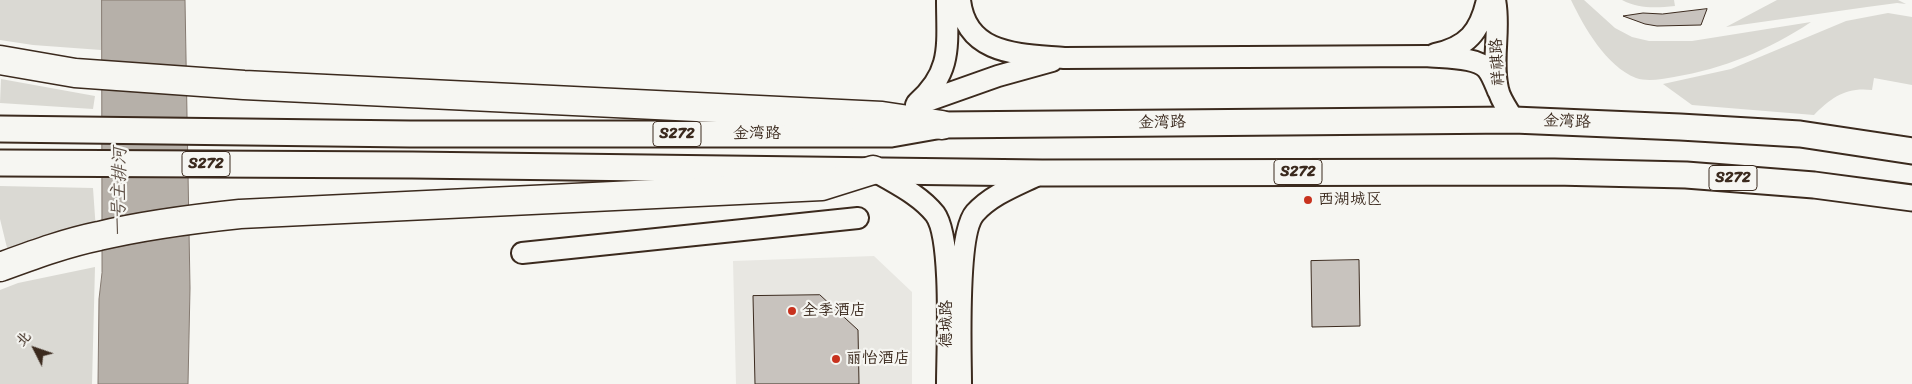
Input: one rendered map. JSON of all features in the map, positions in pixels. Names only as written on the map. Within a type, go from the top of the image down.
[{"type":"highway","points":[[0,60],[75,73],[244,85],[882,116],[942,126]]},
{"type":"highway","points":[[0,266],[56,247],[98,236],[152,225],[240,214],[822,186],[873,170]]},
{"type":"main road","name":"金湾路","points":[[0,129],[410,134],[891,134],[942,126],[1514,120],[1800,134],[1912,151]]},
{"type":"main road","name":"S272","points":[[0,163],[412,165],[1042,173],[1554,172],[1686,175],[1814,185],[1912,198]]},
{"type":"street","points":[[916,105],[931,91],[940,77],[945,62],[947,0]]},
{"type":"street","points":[[960,0],[966,24],[977,38],[994,48],[1010,53],[1064,58],[1426,56],[1472,60],[1481,64],[1487,70],[1498,91]]},
{"type":"street","points":[[1426,56],[1446,52],[1462,44],[1475,32],[1483,16],[1486,0]]},
{"type":"street","name":"祥祺路","points":[[1495,0],[1497,9],[1496,63],[1498,91],[1514,120]]},
{"type":"street","points":[[882,116],[998,76],[1064,58]]},
{"type":"street","points":[[873,170],[910,192],[936,216],[954,268]]},
{"type":"street","points":[[954,268],[973,214],[997,195],[1042,173]]},
{"type":"street","points":[[522,253],[858,218]]},
{"type":"street","name":"德城路","points":[[946,384],[954,268]]},
{"type":"street","name":"德城路","points":[[954,268],[961,384]]},
{"type":"shaded area","points":[[0,0],[104,0],[101,50],[33,45],[0,40]]},
{"type":"shaded area","points":[[1571,0],[1584,0],[1615,28],[1632,37],[1649,41],[1692,41],[1811,22],[1762,50],[1728,63],[1692,73],[1645,80],[1636,78],[1615,65],[1597,45]]},
{"type":"shaded area","points":[[1622,0],[1674,0],[1675,6],[1648,7]]},
{"type":"shaded area","points":[[1777,0],[1898,0],[1906,4],[1897,3],[1726,27]]},
{"type":"shaded area","points":[[1888,13],[1912,17],[1912,85],[1874,78],[1872,90],[1854,90],[1833,98],[1814,115],[1692,105],[1663,84],[1731,69],[1846,21]]},
{"type":"shaded area","points":[[1,79],[95,96],[93,109],[0,103]]},
{"type":"shaded area","points":[[0,186],[93,188],[96,231],[9,256],[0,219]]},
{"type":"shaded area","points":[[874,256],[912,292],[912,384],[736,384],[733,261]]},
{"type":"shaded area","points":[[95,267],[92,384],[0,384],[0,290],[18,283]]},
{"type":"water","name":"一号主排河","points":[[102,0],[185,0],[190,288],[188,384],[98,384],[99,299],[102,273]]},
{"type":"building","points":[[1707,9],[1701,25],[1657,26],[1623,16],[1643,13],[1662,14]]},
{"type":"building","points":[[1359,260],[1360,326],[1312,327],[1311,261]]},
{"type":"building","points":[[820,295],[858,330],[859,384],[755,384],[753,296]]},
{"type":"place","name":"西湖城区","points":[[1308,200]]},
{"type":"place","name":"全季酒店","points":[[792,311]]},
{"type":"place","name":"丽怡酒店","points":[[836,359]]}]
